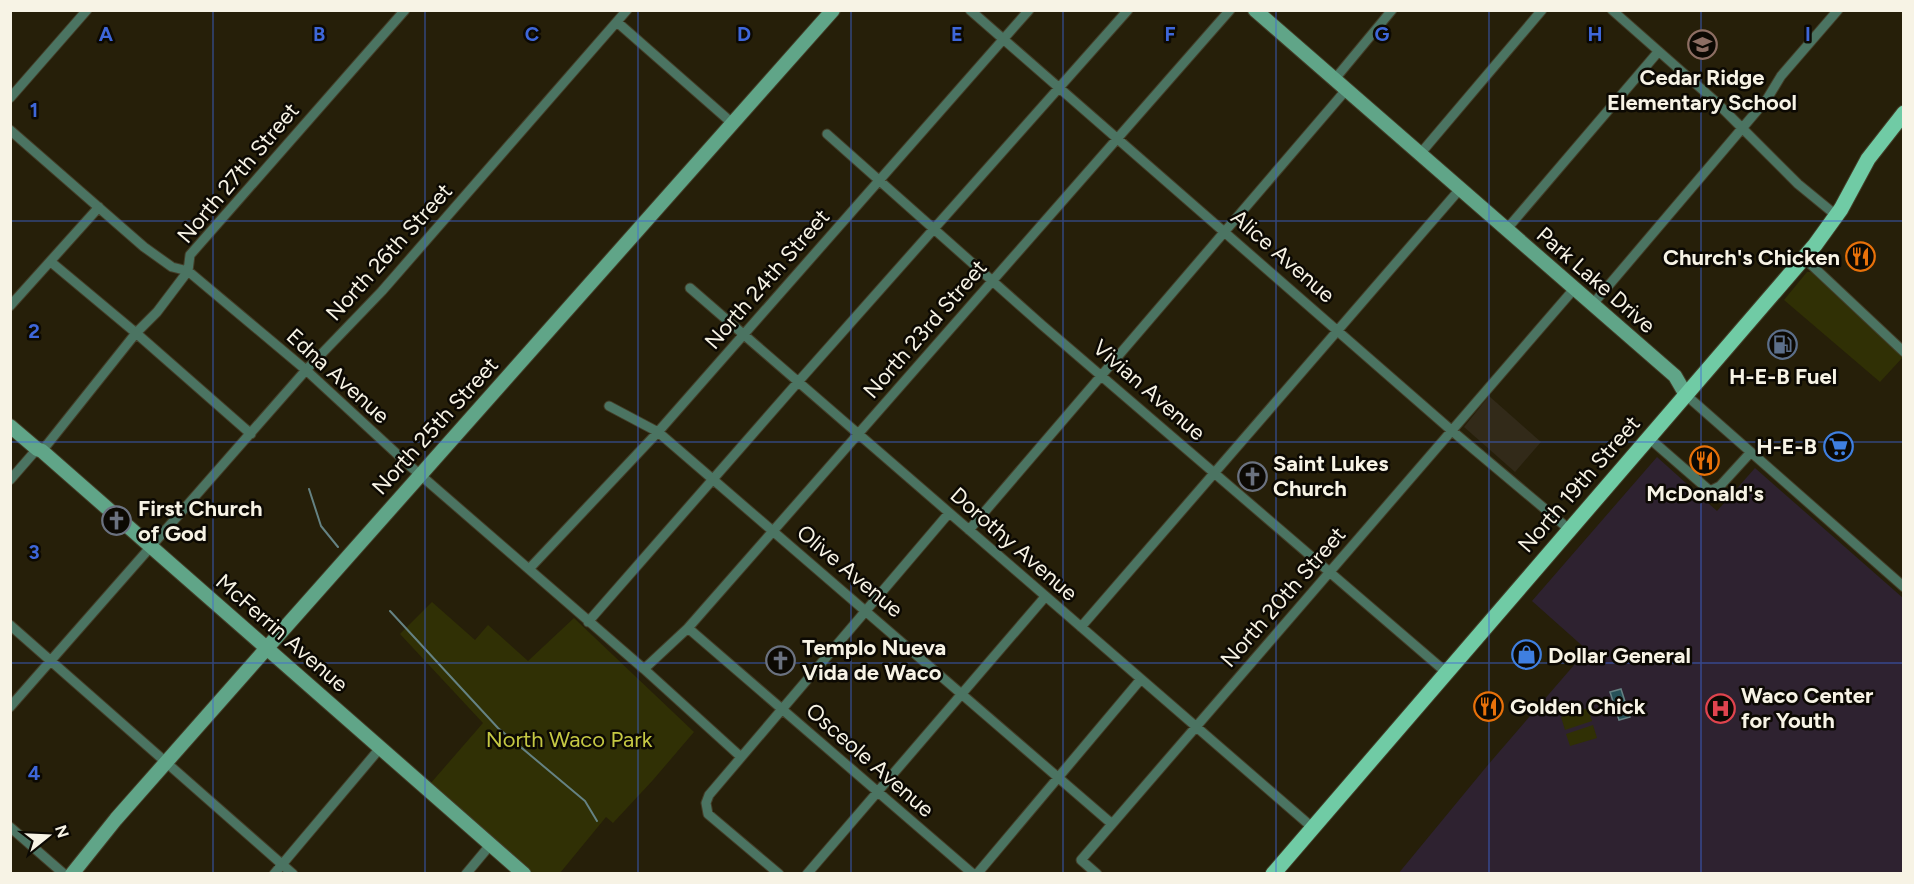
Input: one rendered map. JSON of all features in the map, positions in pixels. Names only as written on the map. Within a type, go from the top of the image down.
[{"type":"main road","name":"North 19th Street","points":[[1278,872],[1313,828],[1804,258],[1837,216],[1868,159],[1904,113]]},
{"type":"street","points":[[10,98],[87,10]]},
{"type":"street","name":"North 27th Street","points":[[10,480],[40,450],[136,333],[157,312],[188,271],[190,255],[405,10]]},
{"type":"street","name":"North 26th Street","points":[[10,707],[306,370],[382,291],[627,10]]},
{"type":"street","name":"North 25th Street","points":[[72,873],[266,648],[833,10]]},
{"type":"street","name":"Alice Avenue","points":[[970,10],[1451,430],[1570,530]]},
{"type":"street","name":"North 24th Street","points":[[530,568],[658,432],[1029,10]]},
{"type":"street","points":[[588,622],[1128,10]]},
{"type":"street","name":"North 23rd Street","points":[[644,669],[688,628],[1230,10]]},
{"type":"street","name":"Park Lake Drive","points":[[1255,10],[1675,376],[1686,395],[1904,587]]},
{"type":"street","points":[[1335,80],[1392,10]]},
{"type":"street","points":[[1420,154],[1542,10]]},
{"type":"street","points":[[1612,10],[1743,128],[1774,162],[1837,216]]},
{"type":"street","points":[[1592,305],[1743,128],[1767,99],[1781,76],[1838,10]]},
{"type":"street","points":[[617,22],[732,123]]},
{"type":"street","points":[[1506,230],[1659,51]]},
{"type":"street","points":[[969,530],[1346,90]]},
{"type":"street","name":"Edna Avenue","points":[[10,130],[144,247],[172,267],[188,271],[306,370],[420,475],[530,568],[741,757]]},
{"type":"street","name":"Vivian Avenue","points":[[827,134],[1101,375],[1447,673]]},
{"type":"street","points":[[1081,627],[1460,189]]},
{"type":"street","points":[[10,306],[99,207]]},
{"type":"street","points":[[1804,258],[1904,352]]},
{"type":"street","points":[[51,262],[251,434]]},
{"type":"street","name":"Dorothy Avenue","points":[[690,288],[1313,828]]},
{"type":"street","name":"North 20th Street","points":[[1097,873],[1081,860],[1574,289]]},
{"type":"street","name":"Olive Avenue","points":[[609,406],[658,432],[1112,824]]},
{"type":"street","name":"McFerrin Avenue","points":[[10,426],[524,873]]},
{"type":"street","points":[[1649,438],[1710,491],[1720,486],[1751,452]]},
{"type":"street","points":[[779,873],[708,814],[706,803],[709,795],[949,513]]},
{"type":"street","points":[[807,873],[1045,597]]},
{"type":"street","points":[[10,625],[293,873]]},
{"type":"street","name":"Osceole Avenue","points":[[688,628],[975,873]]},
{"type":"street","points":[[975,873],[1141,679]]},
{"type":"street","points":[[274,873],[381,747]]},
{"type":"street","points":[[10,827],[64,873]]},
{"type":"street","points":[[466,873],[491,844]]},
{"type":"shaded area","points":[[1489,396],[1541,442],[1515,472],[1464,427]]},
{"type":"shaded area","name":"Waco Center for Youth","points":[[1657,457],[1717,511],[1755,468],[1903,598],[1903,873],[1398,874],[1587,650],[1532,601]]},
{"type":"green space","points":[[1807,272],[1811,272],[1903,357],[1880,382],[1784,300]]},
{"type":"green space","name":"North Waco Park","points":[[432,602],[475,640],[488,625],[528,661],[574,618],[694,732],[613,823],[606,817],[560,873],[533,873],[430,784],[483,723],[400,634]]},
{"type":"green space","points":[[1588,708],[1592,721],[1565,730],[1561,717]]},
{"type":"green space","points":[[1593,725],[1597,738],[1570,746],[1566,734]]},
{"type":"water","points":[[1621,689],[1630,717],[1619,720],[1610,692]]},
{"type":"waterway","points":[[309,489],[321,526],[338,547]]},
{"type":"waterway","points":[[390,611],[498,728],[585,801],[597,821]]},
{"type":"place","name":"Cedar Ridge Elementary School","points":[[1702,45]]},
{"type":"place","name":"Church's Chicken","points":[[1861,257]]},
{"type":"place","name":"H-E-B Fuel","points":[[1783,344]]},
{"type":"place","name":"H-E-B","points":[[1838,446]]},
{"type":"place","name":"McDonald's","points":[[1705,461]]},
{"type":"place","name":"Saint Lukes Church","points":[[1252,476]]},
{"type":"place","name":"First Church of God","points":[[117,521]]},
{"type":"place","name":"Dollar General","points":[[1527,655]]},
{"type":"place","name":"Templo Nueva Vida de Waco","points":[[781,660]]},
{"type":"place","name":"Golden Chick","points":[[1489,706]]},
{"type":"place","name":"Waco Center for Youth","points":[[1720,708]]}]
